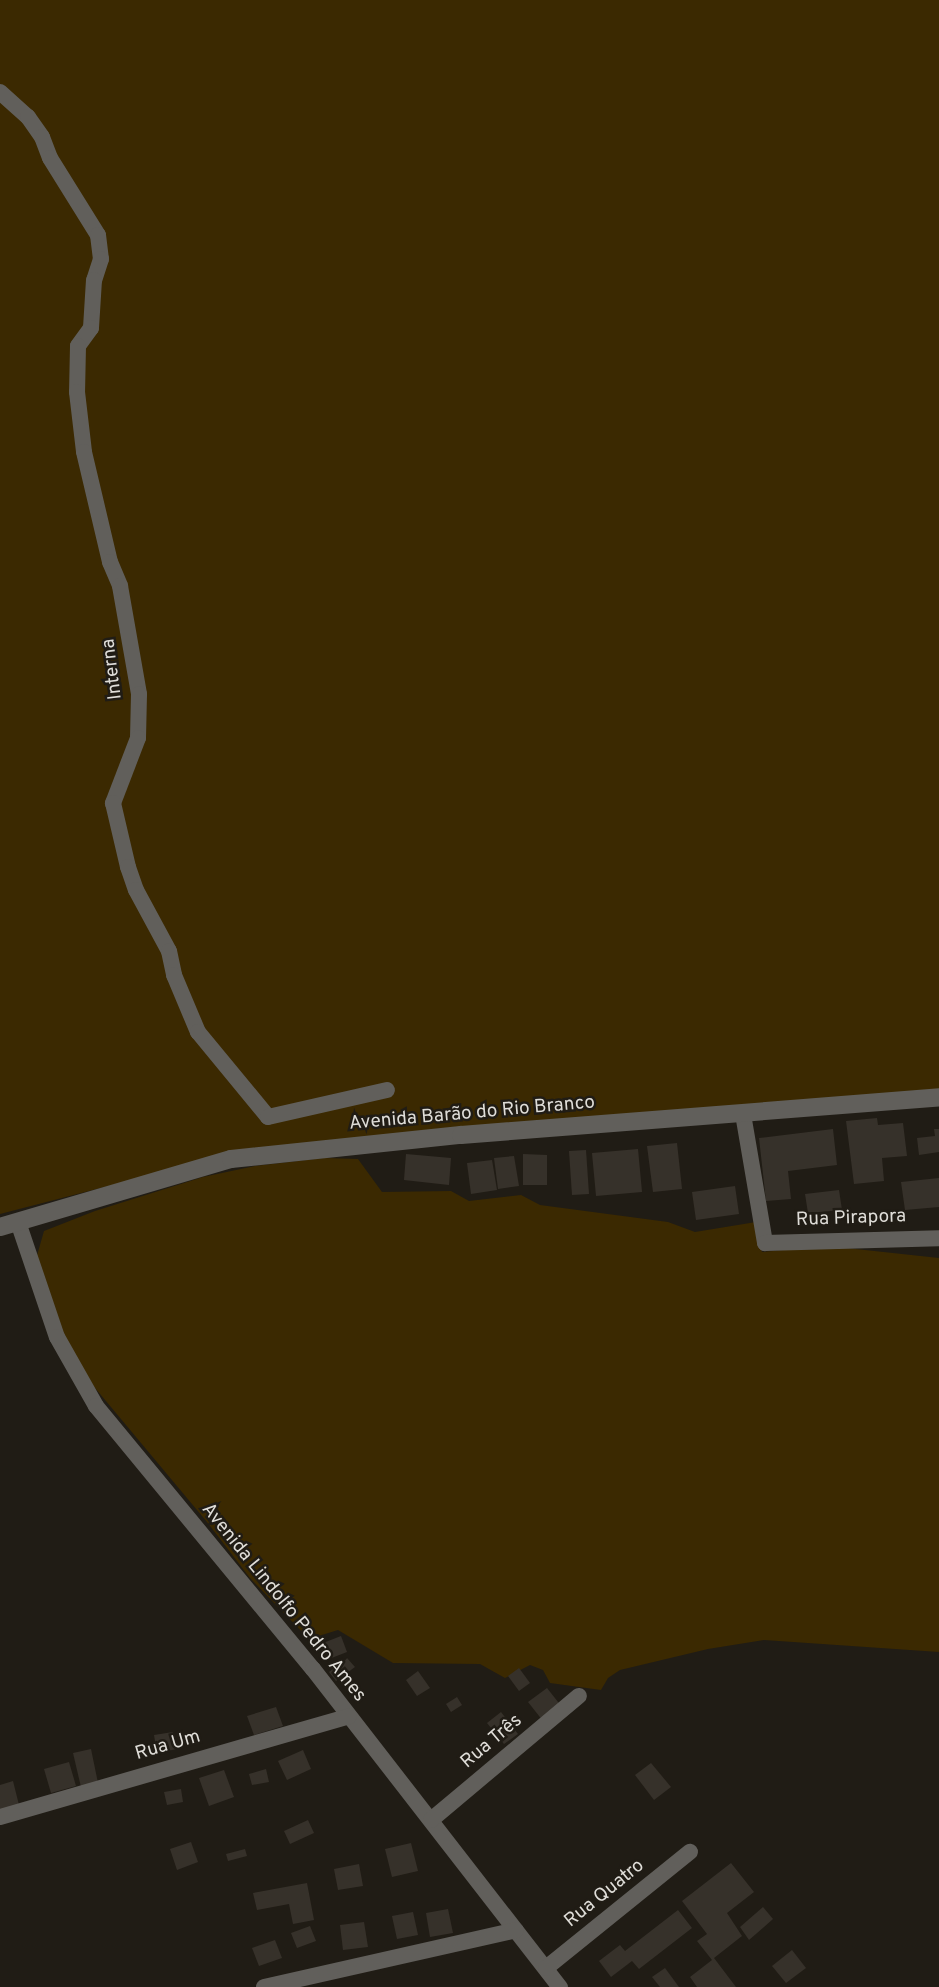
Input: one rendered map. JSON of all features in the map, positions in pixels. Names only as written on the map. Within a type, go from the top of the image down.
[{"type":"street","name":"Interna","points":[[0,92],[28,117],[98,235],[101,259],[94,280],[92,328],[78,346],[77,391],[84,452],[110,562],[122,597],[139,694],[138,738],[113,803],[136,890],[169,951],[174,975],[198,1032],[268,1117],[387,1090]]},
{"type":"street","name":"Avenida Barão do Rio Branco","points":[[0,1227],[231,1159],[447,1136],[939,1097]]},
{"type":"street","name":"Rua Pirapora","points":[[743,1114],[765,1243],[939,1237]]},
{"type":"street","name":"Avenida Lindolfo Pedro Ames","points":[[18,1222],[57,1337],[96,1406],[349,1716],[560,1987]]},
{"type":"street","name":"Rua Três","points":[[430,1820],[579,1696]]},
{"type":"street","name":"Rua Um","points":[[0,1817],[349,1716]]},
{"type":"street","name":"Rua Quatro","points":[[547,1968],[691,1852]]},
{"type":"street","points":[[264,1987],[516,1930]]},
{"type":"shaded area","points":[[0,0],[939,0],[939,1093],[232,1154],[0,1214]]},
{"type":"shaded area","points":[[324,1158],[358,1159],[382,1192],[451,1191],[469,1201],[521,1195],[540,1205],[668,1222],[695,1232],[756,1222],[762,1252],[828,1246],[939,1258],[939,1652],[764,1640],[708,1649],[620,1670],[608,1678],[601,1690],[550,1683],[543,1670],[530,1665],[505,1678],[480,1664],[393,1663],[338,1630],[309,1639],[250,1578],[207,1522],[85,1376],[49,1307],[36,1259],[44,1231],[95,1211],[203,1177],[255,1166]]},
{"type":"building","points":[[877,1118],[878,1125],[903,1123],[907,1156],[882,1158],[884,1181],[854,1184],[846,1121]]},
{"type":"building","points":[[833,1129],[837,1165],[788,1171],[791,1199],[766,1201],[759,1138]]},
{"type":"building","points":[[934,1129],[939,1129],[939,1152],[919,1155],[917,1138],[935,1136]]},
{"type":"building","points":[[677,1143],[682,1189],[653,1192],[647,1146]]},
{"type":"building","points":[[638,1149],[642,1192],[596,1196],[592,1153]]},
{"type":"building","points":[[586,1150],[589,1194],[572,1195],[569,1151]]},
{"type":"building","points":[[406,1154],[451,1158],[449,1185],[404,1180]]},
{"type":"building","points":[[523,1154],[547,1155],[547,1185],[523,1185]]},
{"type":"building","points":[[514,1156],[519,1186],[498,1189],[494,1158]]},
{"type":"building","points":[[492,1160],[497,1190],[471,1194],[467,1163]]},
{"type":"building","points":[[939,1178],[939,1207],[905,1210],[901,1182]]},
{"type":"building","points":[[735,1186],[739,1214],[696,1220],[692,1192]]},
{"type":"building","points":[[839,1190],[842,1210],[808,1213],[805,1194]]},
{"type":"building","points":[[341,1636],[347,1652],[329,1659],[323,1643]]},
{"type":"building","points":[[347,1658],[355,1667],[336,1681],[329,1672]]},
{"type":"building","points":[[519,1668],[530,1683],[519,1691],[508,1676]]},
{"type":"building","points":[[418,1671],[430,1688],[417,1696],[406,1680]]},
{"type":"building","points":[[547,1688],[562,1707],[543,1721],[528,1702]]},
{"type":"building","points":[[457,1697],[462,1705],[451,1712],[446,1704]]},
{"type":"building","points":[[276,1707],[283,1726],[254,1735],[247,1716]]},
{"type":"building","points":[[501,1712],[518,1734],[504,1744],[487,1723]]},
{"type":"building","points":[[173,1732],[177,1749],[157,1753],[154,1735]]},
{"type":"building","points":[[91,1749],[98,1783],[81,1787],[73,1753]]},
{"type":"building","points":[[303,1750],[311,1769],[287,1780],[278,1761]]},
{"type":"building","points":[[69,1762],[76,1786],[51,1793],[44,1769]]},
{"type":"building","points":[[651,1763],[671,1787],[654,1800],[635,1775]]},
{"type":"building","points":[[266,1769],[269,1782],[252,1785],[249,1774]]},
{"type":"building","points":[[224,1770],[234,1797],[209,1806],[199,1778]]},
{"type":"building","points":[[13,1781],[19,1805],[0,1810],[0,1785]]},
{"type":"building","points":[[181,1789],[183,1802],[167,1805],[164,1792]]},
{"type":"building","points":[[308,1820],[314,1833],[290,1844],[284,1831]]},
{"type":"building","points":[[191,1842],[198,1862],[177,1870],[170,1849]]},
{"type":"building","points":[[411,1843],[418,1871],[392,1877],[385,1849]]},
{"type":"building","points":[[245,1849],[247,1856],[228,1861],[226,1854]]},
{"type":"building","points":[[731,1863],[754,1892],[727,1913],[742,1936],[714,1958],[736,1987],[697,1987],[690,1977],[712,1960],[697,1941],[707,1934],[682,1901]]},
{"type":"building","points":[[359,1864],[363,1886],[338,1890],[334,1869]]},
{"type":"building","points":[[307,1883],[314,1920],[293,1924],[289,1904],[257,1910],[253,1893]]},
{"type":"building","points":[[763,1907],[773,1919],[749,1940],[740,1927]]},
{"type":"building","points":[[448,1909],[453,1933],[430,1937],[426,1913]]},
{"type":"building","points":[[678,1910],[692,1928],[639,1969],[632,1961],[611,1977],[599,1961],[620,1945],[625,1951]]},
{"type":"building","points":[[413,1912],[418,1935],[397,1939],[392,1916]]},
{"type":"building","points":[[364,1922],[368,1947],[343,1950],[340,1925]]},
{"type":"building","points":[[310,1926],[316,1941],[297,1948],[291,1933]]},
{"type":"building","points":[[275,1940],[282,1958],[259,1966],[252,1948]]},
{"type":"building","points":[[792,1950],[806,1968],[786,1983],[772,1966]]},
{"type":"building","points":[[665,1968],[679,1987],[660,1987],[652,1977]]}]
